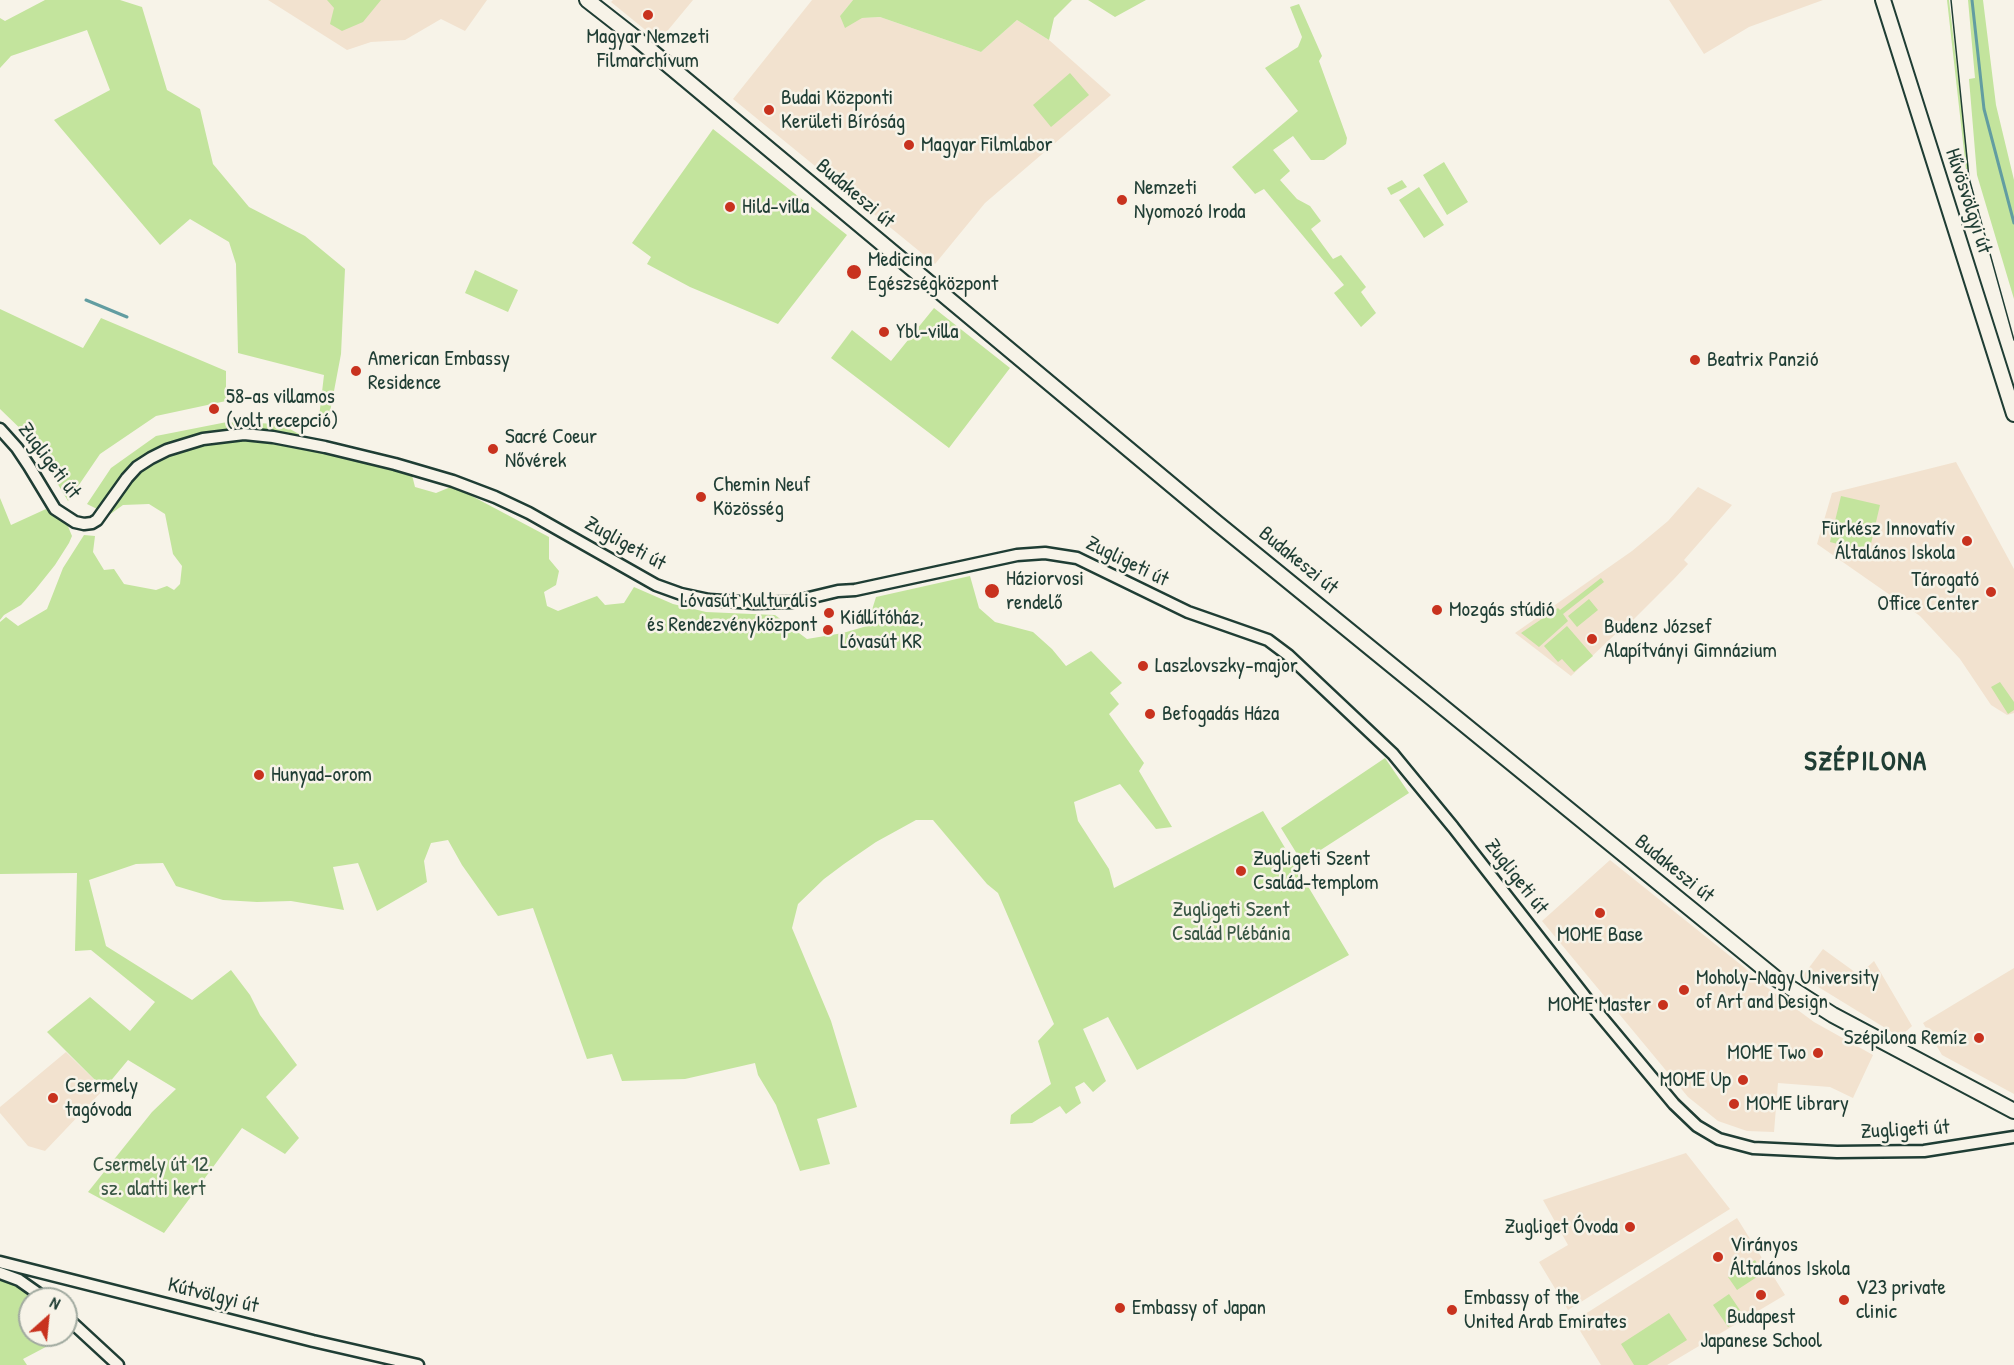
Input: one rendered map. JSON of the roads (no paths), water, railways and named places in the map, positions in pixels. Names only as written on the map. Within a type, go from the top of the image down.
[{"type":"main road","name":"Budakeszi út","points":[[587,0],[1217,523],[1778,980],[1833,1015],[2014,1111]]},
{"type":"main road","name":"Hűvösvölgyi út","points":[[1883,0],[2009,384],[2014,414]]},
{"type":"street","name":"Zugligeti út","points":[[0,429],[29,465],[55,508],[75,522],[84,524],[97,520],[137,467],[167,450],[203,439],[244,434],[273,437],[395,464],[453,481],[529,513],[656,585],[681,594],[709,600],[754,603],[792,602],[1017,555],[1045,553],[1077,558],[1188,612],[1268,640],[1288,655],[1393,754],[1594,1008],[1674,1104],[1697,1126],[1719,1139],[1753,1148],[1837,1152],[1924,1151],[2012,1135]]},
{"type":"street","name":"Kútvölgyi út","points":[[0,1262],[313,1341],[418,1365]]},
{"type":"street","points":[[0,1273],[28,1287]]},
{"type":"street","points":[[78,1328],[118,1365]]},
{"type":"waterway","points":[[1972,0],[1984,109],[2014,223]]},
{"type":"waterway","points":[[86,300],[127,317]]},
{"type":"tram line","points":[[1951,0],[1969,178],[2014,340]]},
{"type":"place","name":"Magyar Nemzeti Filmarchívum","points":[[648,15]]},
{"type":"place","name":"Budai Központi Kerületi Bíróság","points":[[769,110]]},
{"type":"place","name":"Magyar Filmlabor","points":[[909,145]]},
{"type":"place","name":"Nemzeti Nyomozó Iroda","points":[[1122,200]]},
{"type":"place","name":"Hild-villa","points":[[730,207]]},
{"type":"place","name":"Medicina Egészségközpont","points":[[854,272]]},
{"type":"place","name":"Ybl-villa","points":[[884,332]]},
{"type":"place","name":"Beatrix Panzió","points":[[1695,360]]},
{"type":"place","name":"American Embassy Residence","points":[[356,371]]},
{"type":"place","name":"58-as villamos (volt recepció)","points":[[214,409]]},
{"type":"place","name":"Sacré Coeur Nővérek","points":[[493,449]]},
{"type":"place","name":"Chemin Neuf Közösség","points":[[701,497]]},
{"type":"place","name":"Fürkész Innovatív Általános Iskola","points":[[1967,541]]},
{"type":"place","name":"Háziorvosi rendelő","points":[[992,591]]},
{"type":"place","name":"Tárogató Office Center","points":[[1991,592]]},
{"type":"place","name":"Mozgás stúdió","points":[[1437,610]]},
{"type":"place","name":"Lóvasút Kulturális és Rendezvényközpont","points":[[829,613]]},
{"type":"place","name":"Kiállítóház, Lóvasút KR","points":[[828,630]]},
{"type":"place","name":"Budenz József Alapítványi Gimnázium","points":[[1592,639]]},
{"type":"place","name":"Laszlovszky-major","points":[[1143,666]]},
{"type":"place","name":"Befogadás Háza","points":[[1150,714]]},
{"type":"place","name":"Hunyad-orom","points":[[259,775]]},
{"type":"place","name":"Zugligeti Szent Család-templom","points":[[1241,871]]},
{"type":"place","name":"MOME Base","points":[[1600,913]]},
{"type":"place","name":"Moholy-Nagy University of Art and Design","points":[[1684,990]]},
{"type":"place","name":"MOME Master","points":[[1663,1005]]},
{"type":"place","name":"Szépilona Remíz","points":[[1979,1038]]},
{"type":"place","name":"MOME Two","points":[[1818,1053]]},
{"type":"place","name":"MOME Up","points":[[1743,1080]]},
{"type":"place","name":"Csermely tagóvoda","points":[[53,1098]]},
{"type":"place","name":"MOME library","points":[[1734,1104]]},
{"type":"place","name":"Zugliget Óvoda","points":[[1630,1227]]},
{"type":"place","name":"Virányos Általános Iskola","points":[[1718,1257]]},
{"type":"place","name":"Budapest Japanese School","points":[[1761,1295]]},
{"type":"place","name":"V23 private clinic","points":[[1844,1300]]},
{"type":"place","name":"Embassy of Japan","points":[[1120,1308]]},
{"type":"place","name":"Embassy of the United Arab Emirates","points":[[1452,1310]]},
{"type":"district","name":"SZÉPILONA","points":[[1866,763]]},
{"type":"park label","name":"Zugligeti Szent Család Plébánia","points":[[1231,922]]},
{"type":"park label","name":"Csermely út 12. sz. alatti kert","points":[[153,1177]]}]
